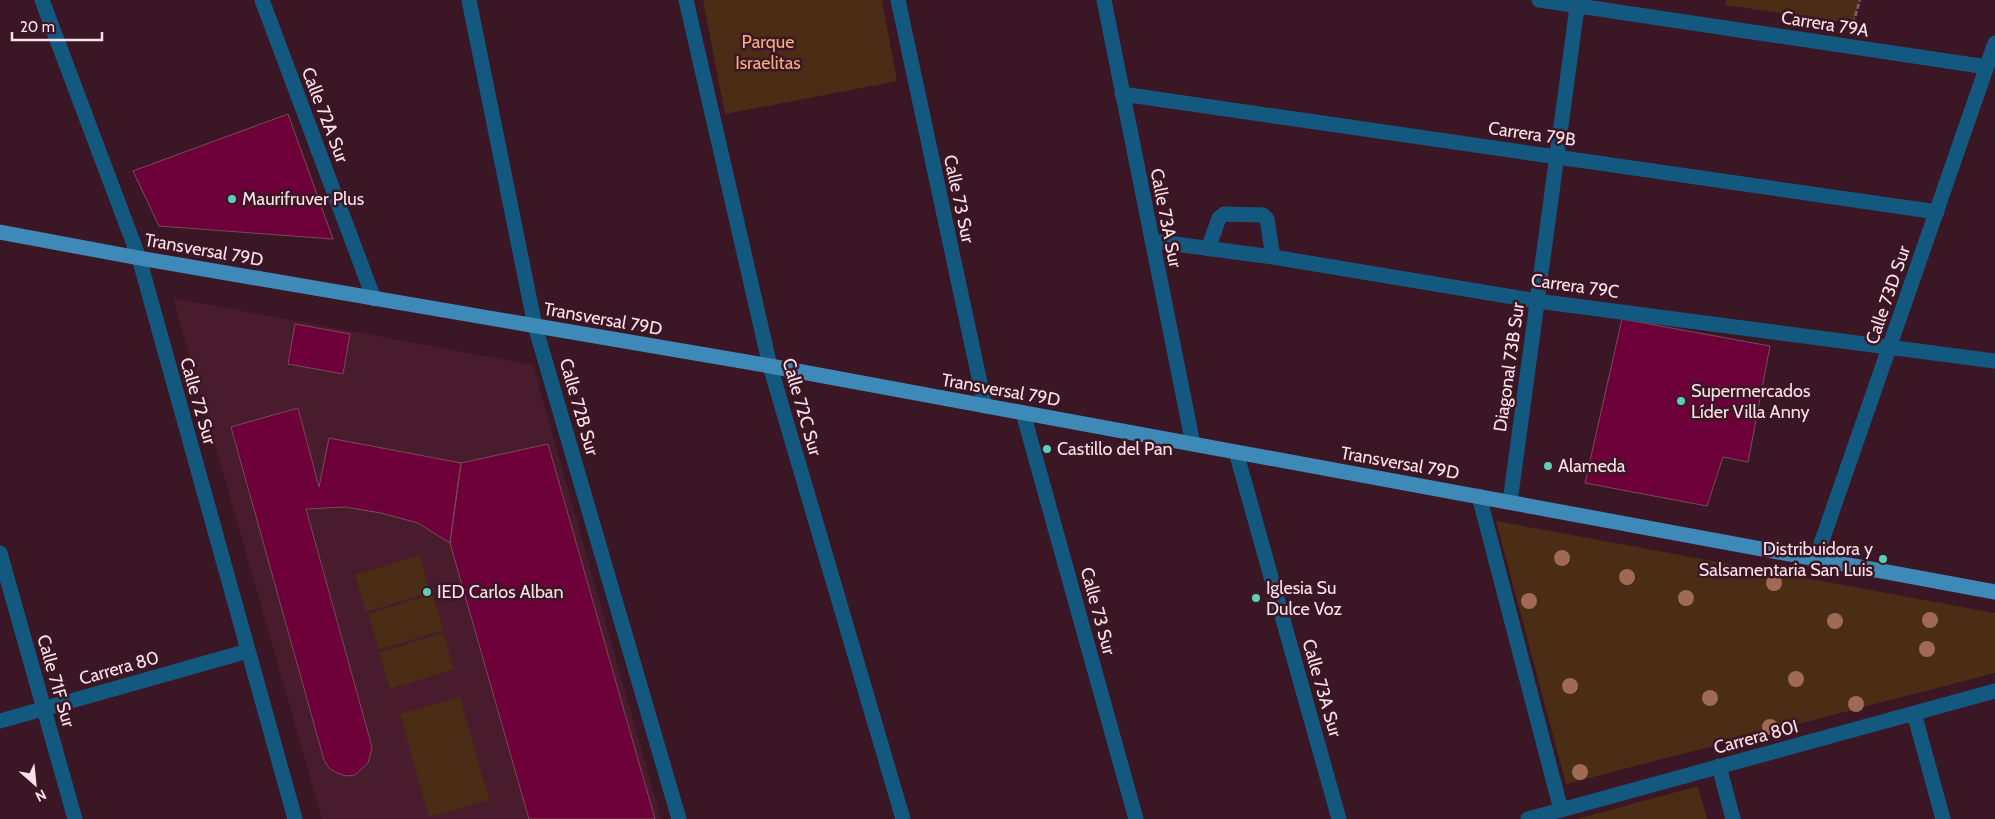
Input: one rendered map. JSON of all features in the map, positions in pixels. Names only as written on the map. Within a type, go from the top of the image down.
[{"type":"main road","name":"Transversal 79D","points":[[0,232],[374,299],[770,366],[1995,592]]},
{"type":"street","name":"Calle 72 Sur","points":[[42,0],[139,258],[295,819]]},
{"type":"street","name":"Calle 72A Sur","points":[[262,0],[374,299]]},
{"type":"street","name":"Calle 72B Sur","points":[[469,0],[535,326],[678,819]]},
{"type":"street","name":"Calle 72C Sur","points":[[686,0],[770,366],[903,819]]},
{"type":"street","name":"Calle 73 Sur","points":[[898,0],[985,406]]},
{"type":"street","name":"Calle 73A Sur","points":[[1104,0],[1193,444]]},
{"type":"street","name":"Carrera 79A","points":[[1539,0],[1577,3],[1987,67]]},
{"type":"street","name":"Diagonal 73B Sur","points":[[1510,502],[1577,3]]},
{"type":"street","name":"Calle 73D Sur","points":[[1816,558],[1995,43]]},
{"type":"street","name":"Carrera 79B","points":[[1122,94],[1937,212]]},
{"type":"street","points":[[1208,249],[1219,218],[1224,214],[1263,215],[1267,220],[1273,257]]},
{"type":"street","name":"Carrera 79C","points":[[1152,241],[1273,257],[1537,301],[1995,361]]},
{"type":"street","name":"Calle 73 Sur","points":[[1023,413],[1136,819]]},
{"type":"street","name":"Calle 73A Sur","points":[[1236,452],[1339,819]]},
{"type":"street","points":[[1479,496],[1561,810]]},
{"type":"street","name":"Calle 71F Sur","points":[[0,553],[75,819]]},
{"type":"street","name":"Carrera 80","points":[[0,721],[248,651]]},
{"type":"street","name":"Carrera 80I","points":[[1528,819],[1995,691]]},
{"type":"street","points":[[1914,713],[1944,819]]},
{"type":"street","points":[[1719,766],[1733,819]]},
{"type":"shaded area","name":"IED Carlos Alban","points":[[173,298],[533,365],[661,819],[322,819]]},
{"type":"green space","name":"Parque Israelitas","points":[[703,0],[882,0],[897,81],[725,114]]},
{"type":"green space","points":[[1726,0],[1860,0],[1853,23],[1725,5]]},
{"type":"green space","points":[[1496,521],[1995,613],[1995,673],[1566,784]]},
{"type":"green space","points":[[419,555],[430,592],[366,612],[355,575]]},
{"type":"green space","points":[[432,594],[443,630],[379,650],[368,614]]},
{"type":"green space","points":[[443,633],[454,669],[390,689],[379,653]]},
{"type":"green space","points":[[460,697],[489,800],[429,817],[400,714]]},
{"type":"green space","points":[[1698,786],[1707,819],[1577,819]]},
{"type":"building","name":"Maurifruver Plus","points":[[288,114],[333,239],[159,226],[133,171]]},
{"type":"building","name":"Supermercados Líder Villa Anny","points":[[1622,319],[1770,346],[1748,462],[1723,457],[1707,506],[1585,483]]},
{"type":"building","points":[[295,324],[350,334],[343,374],[288,364]]},
{"type":"building","points":[[298,408],[319,487],[329,438],[461,463],[450,543],[418,523],[381,513],[345,507],[306,509],[372,747],[368,763],[355,775],[346,776],[337,773],[329,768],[324,760],[231,427]]},
{"type":"building","points":[[548,444],[655,819],[529,819],[450,543],[461,463]]},
{"type":"place","name":"Maurifruver Plus","points":[[232,199]]},
{"type":"place","name":"Supermercados Líder Villa Anny","points":[[1681,401]]},
{"type":"place","name":"Castillo del Pan","points":[[1047,449]]},
{"type":"place","name":"Alameda","points":[[1548,466]]},
{"type":"place","name":"Distribuidora y Salsamentaria San Luis","points":[[1883,559]]},
{"type":"place","name":"IED Carlos Alban","points":[[427,592]]},
{"type":"place","name":"Iglesia Su Dulce Voz","points":[[1256,598]]}]
